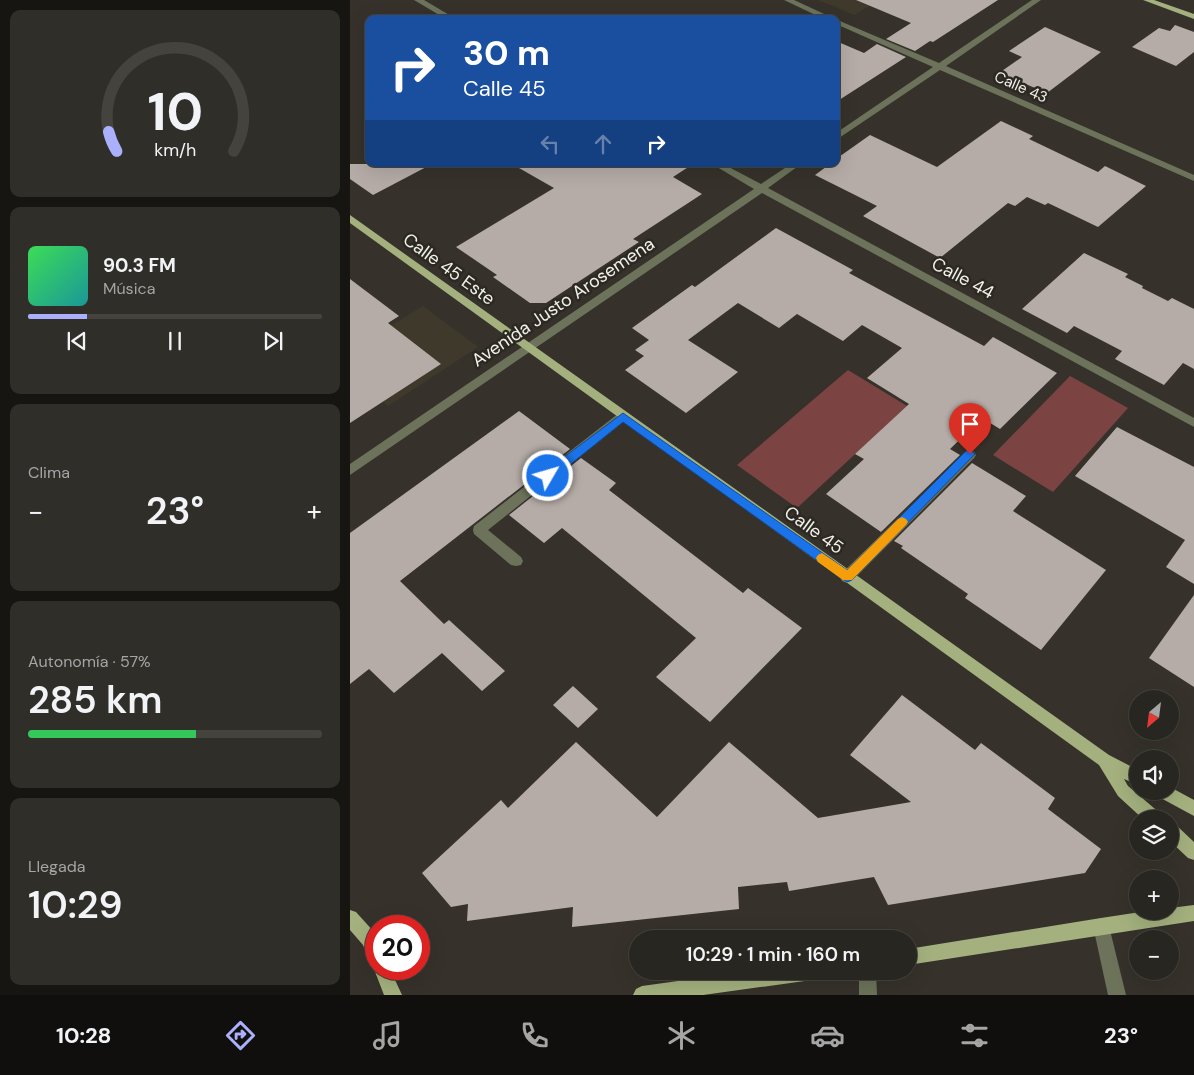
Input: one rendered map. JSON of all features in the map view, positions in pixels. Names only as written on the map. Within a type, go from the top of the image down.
[{"type":"main road","points":[[1147,0],[1194,18]]},
{"type":"main road","name":"Calle 45 Este","points":[[350,218],[528,348]]},
{"type":"main road","name":"Calle 45","points":[[528,348],[1104,760],[1129,773]]},
{"type":"main road","points":[[1104,760],[1123,791],[1145,810]]},
{"type":"main road","points":[[1179,800],[1194,808]]},
{"type":"main road","points":[[1179,839],[1194,852]]},
{"type":"main road","points":[[917,956],[1194,913]]},
{"type":"main road","points":[[350,918],[365,935]]},
{"type":"main road","points":[[387,980],[393,995]]},
{"type":"main road","points":[[642,995],[748,980]]},
{"type":"street","points":[[418,0],[445,15]]},
{"type":"street","points":[[788,0],[822,15]]},
{"type":"street","points":[[840,134],[1037,0]]},
{"type":"street","name":"Calle 43","points":[[840,23],[1194,178]]},
{"type":"street","name":"Calle 44","points":[[722,167],[1194,423]]},
{"type":"street","name":"Avenida Justo Arosemena","points":[[350,470],[792,167]]},
{"type":"street","points":[[516,561],[478,530],[623,416]]},
{"type":"street","points":[[847,577],[970,454]]},
{"type":"street","points":[[1101,926],[1117,995]]},
{"type":"street","points":[[867,980],[868,995]]},
{"type":"shaded area","points":[[818,0],[880,0],[854,15]]},
{"type":"shaded area","points":[[423,306],[478,347],[388,406],[350,374],[350,351]]},
{"type":"shaded area","points":[[848,370],[907,406],[797,508],[737,465]]},
{"type":"shaded area","points":[[1070,376],[1128,408],[1053,492],[993,455]]},
{"type":"building","points":[[856,0],[998,0],[933,42],[930,41],[915,51],[886,39],[911,23]]},
{"type":"building","points":[[1175,25],[1194,32],[1194,52],[1176,66],[1132,47],[1159,28],[1170,31]]},
{"type":"building","points":[[1045,27],[1101,52],[1047,93],[999,73],[1022,57],[1009,51]]},
{"type":"building","points":[[840,43],[864,53],[877,44],[906,57],[840,99]]},
{"type":"building","points":[[1001,121],[1033,136],[1029,139],[1098,172],[1105,166],[1146,186],[1098,227],[1048,203],[1045,205],[1027,197],[1015,206],[1008,203],[940,258],[863,216],[877,206],[815,175],[826,167],[840,167],[840,156],[870,135],[937,167]]},
{"type":"building","points":[[350,164],[365,164],[365,167],[426,167],[373,195],[350,179]]},
{"type":"building","points":[[517,167],[688,167],[673,177],[702,194],[633,239],[639,242],[546,303],[530,303],[493,277],[497,275],[456,247],[554,188]]},
{"type":"building","points":[[776,228],[853,270],[849,273],[984,346],[993,337],[1057,373],[1000,429],[982,418],[950,449],[960,455],[881,532],[826,494],[864,459],[855,454],[909,404],[867,378],[902,348],[862,325],[843,341],[797,314],[779,328],[738,303],[688,340],[738,372],[686,413],[625,370],[644,356],[635,350],[649,340],[632,328],[692,285],[695,287]]},
{"type":"building","points":[[1084,253],[1128,274],[1125,277],[1143,286],[1142,288],[1168,301],[1172,298],[1194,309],[1194,369],[1183,363],[1164,385],[1115,359],[1122,351],[1074,326],[1067,333],[1022,309]]},
{"type":"building","points":[[350,279],[399,316],[388,323],[441,364],[350,423]]},
{"type":"building","points":[[519,411],[570,449],[400,581],[444,624],[449,620],[505,671],[482,691],[442,653],[394,693],[369,669],[350,684],[350,533]]},
{"type":"building","points":[[1117,427],[1194,467],[1194,584],[1166,567],[1185,540],[1075,476]]},
{"type":"building","points":[[581,458],[616,483],[609,490],[743,593],[748,588],[802,628],[710,722],[656,677],[696,638],[562,528],[544,543],[509,515]]},
{"type":"building","points":[[972,463],[1026,496],[1013,511],[1106,570],[1041,650],[965,598],[968,594],[901,548],[903,546],[894,541]]},
{"type":"building","points":[[1194,595],[1194,687],[1149,658]]},
{"type":"building","points":[[573,686],[598,709],[578,728],[553,705]]},
{"type":"building","points":[[902,695],[975,750],[981,743],[1055,798],[1048,809],[1101,849],[1085,873],[888,905],[874,877],[789,891],[787,882],[738,887],[739,909],[572,927],[573,907],[467,921],[468,904],[451,907],[422,873],[501,800],[508,808],[576,742],[657,817],[729,742],[818,818],[911,802],[850,755]]},
{"type":"slow traffic","points":[[822,558],[847,577],[902,522]]},
{"type":"route","points":[[548,476],[623,416],[847,577],[970,454]]}]
